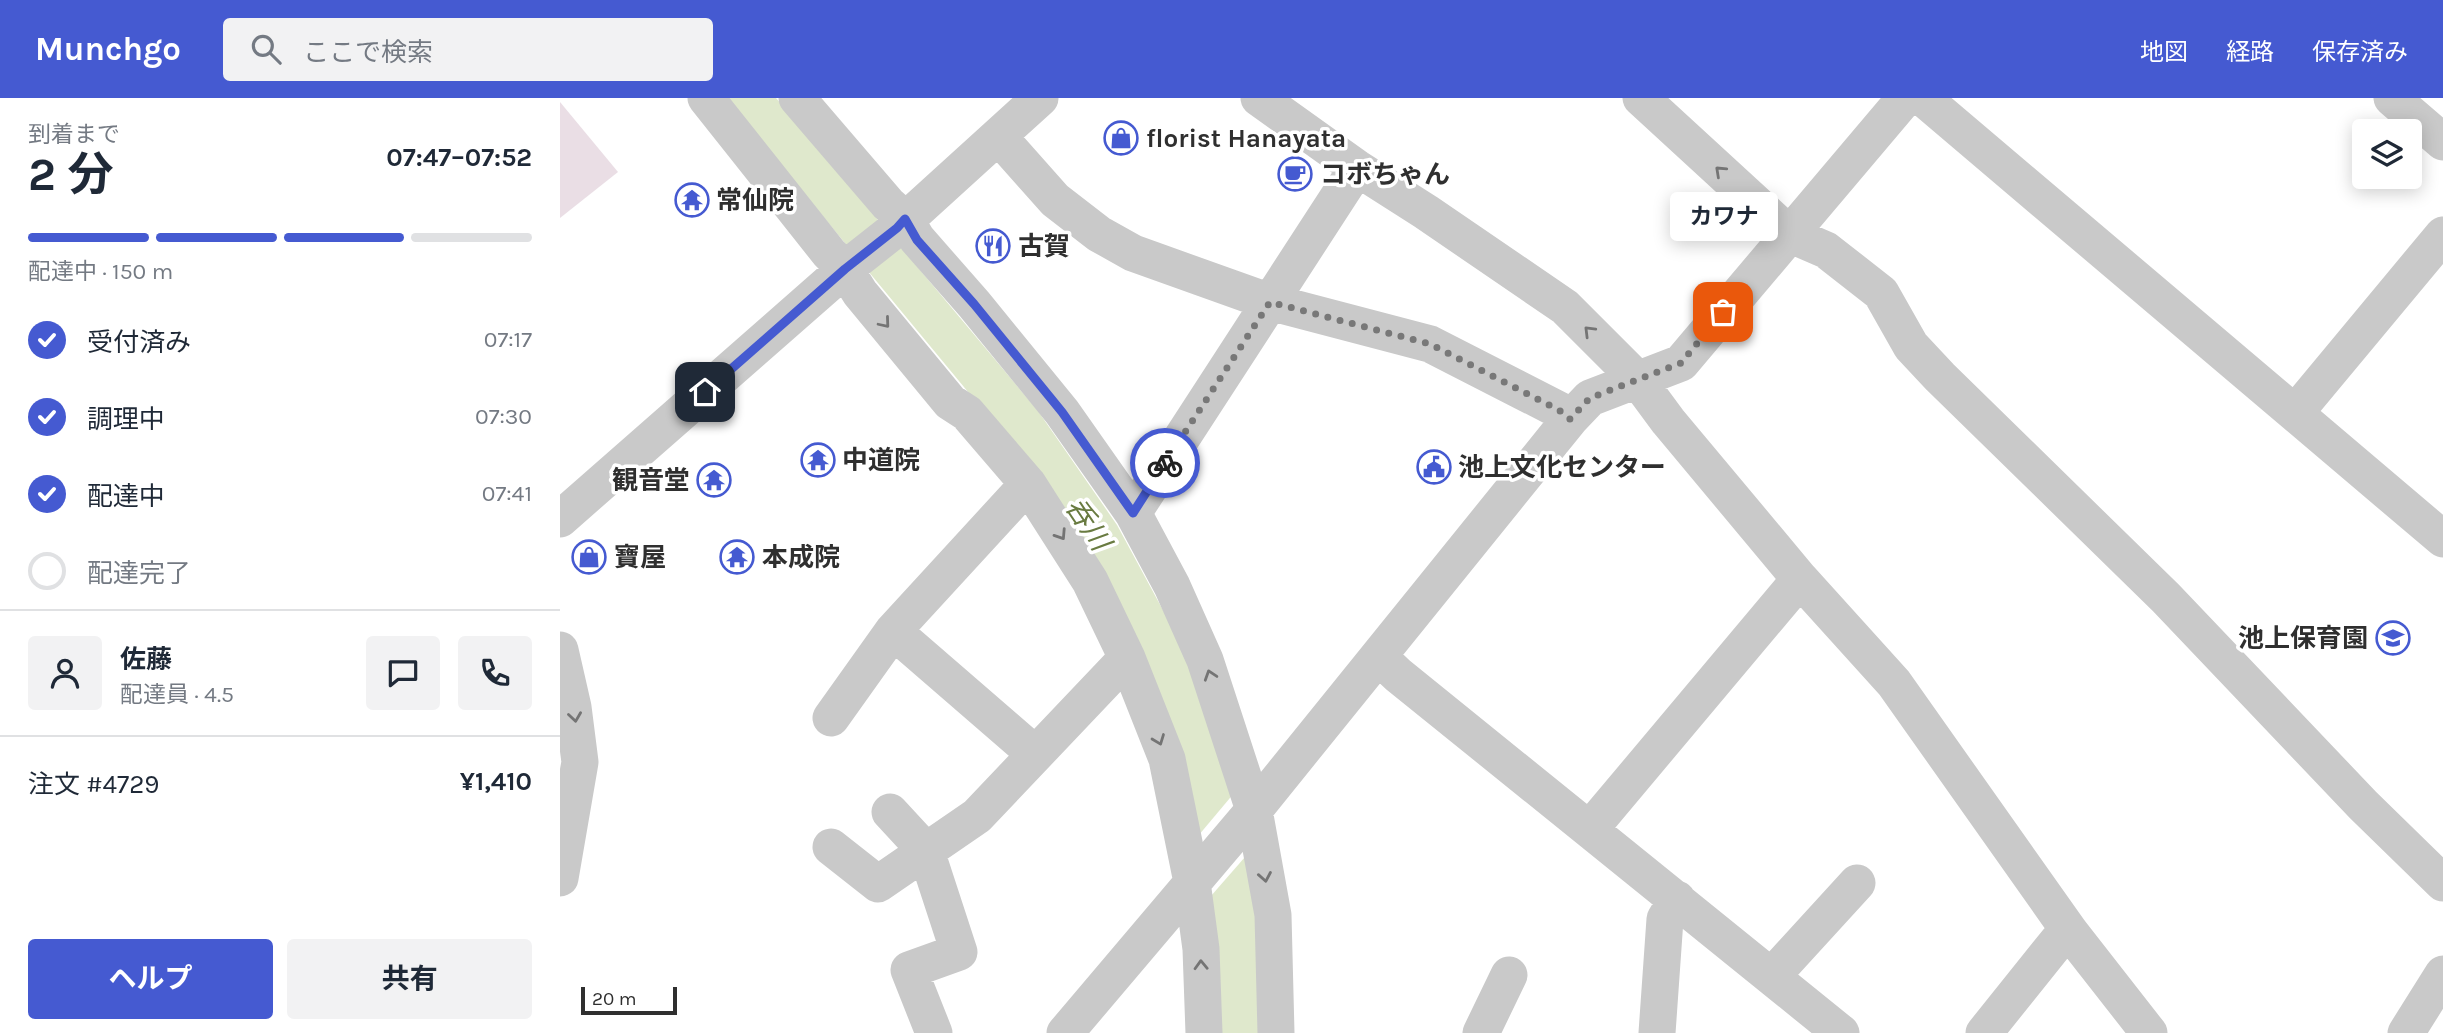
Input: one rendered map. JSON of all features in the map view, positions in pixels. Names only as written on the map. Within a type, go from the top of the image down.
[{"type":"street","points":[[706,98],[829,253],[849,265],[860,293],[950,402],[967,412],[1028,484],[1090,580],[1127,658],[1167,760],[1195,878],[1204,1033]]},
{"type":"street","points":[[797,98],[888,204],[901,223],[974,304],[1062,412],[1133,513],[1172,586],[1205,660],[1250,814],[1273,915],[1276,1033]]},
{"type":"street","points":[[560,519],[849,265],[901,223],[1040,98]]},
{"type":"street","points":[[1259,98],[1357,168],[1480,235],[1565,307],[1637,379],[1668,422],[1800,579],[1894,682],[2070,932],[2149,1033]]},
{"type":"street","points":[[1641,98],[1789,234],[1826,250],[1881,293],[1911,346],[1940,377],[2166,598],[2363,805],[2443,883]]},
{"type":"street","points":[[1065,1033],[1250,814],[1570,419],[1590,398],[1681,363],[1905,98]]},
{"type":"street","points":[[1923,98],[2443,539]]},
{"type":"street","points":[[2392,98],[2440,133]]},
{"type":"street","points":[[999,137],[1055,200],[1100,234],[1133,253],[1270,302],[1430,344],[1559,410],[1570,419]]},
{"type":"street","points":[[1133,513],[1357,168]]},
{"type":"street","points":[[2295,414],[2443,235]]},
{"type":"street","points":[[831,718],[893,631],[1028,484]]},
{"type":"street","points":[[1572,823],[1800,579]]},
{"type":"street","points":[[893,631],[1027,761]]},
{"type":"street","points":[[560,650],[573,707],[580,762],[560,878]]},
{"type":"street","points":[[1379,657],[1572,823],[1620,869],[1677,899],[1841,1033]]},
{"type":"street","points":[[831,847],[878,884],[977,816],[1127,658]]},
{"type":"street","points":[[890,812],[926,851],[958,952],[909,970],[933,1033]]},
{"type":"street","points":[[1772,976],[1857,883]]},
{"type":"street","points":[[1657,1033],[1665,919],[1677,899]]},
{"type":"street","points":[[1984,1033],[2057,942],[2070,932]]},
{"type":"street","points":[[2406,1033],[2443,974]]},
{"type":"street","points":[[1481,1033],[1509,975]]},
{"type":"shaded area","points":[[560,102],[618,172],[560,218]]},
{"type":"water","name":"呑川","points":[[725,98],[776,98],[1038,411],[1117,525],[1178,638],[1217,728],[1252,864],[1267,1033],[1216,1033],[1196,839],[1002,433]]},
{"type":"pier","points":[[1240,786],[1252,849],[1204,904],[1193,842]]},
{"type":"way so far","points":[[1165,463],[1270,302],[1430,344],[1559,410],[1570,419],[1590,398],[1681,363],[1723,312]]},
{"type":"place","name":"florist Hanayata","points":[[1121,138]]},
{"type":"place","name":"コボちゃん","points":[[1295,174]]},
{"type":"place","name":"常仙院","points":[[692,200]]},
{"type":"place","name":"古賀","points":[[993,246]]},
{"type":"place","name":"カワナ","points":[[1723,312]]},
{"type":"place","name":"中道院","points":[[818,460]]},
{"type":"place","name":"池上文化センター","points":[[1434,467]]},
{"type":"place","name":"観音堂","points":[[714,480]]},
{"type":"place","name":"寶屋","points":[[589,557]]},
{"type":"place","name":"本成院","points":[[737,557]]},
{"type":"place","name":"池上保育園","points":[[2393,638]]},
{"type":"route","points":[[705,392],[905,219],[917,240],[974,304],[1062,412],[1133,513],[1165,463]]}]
